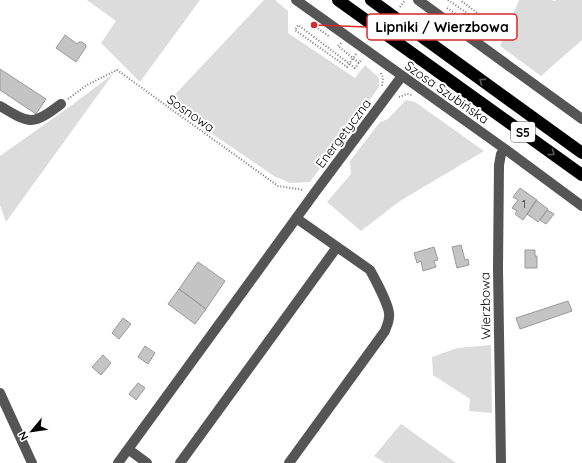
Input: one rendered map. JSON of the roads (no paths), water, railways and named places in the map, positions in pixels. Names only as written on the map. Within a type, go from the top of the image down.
[{"type":"highway","name":"S5","points":[[338,0],[582,175]]},
{"type":"highway","name":"S5","points":[[371,0],[582,153]]},
{"type":"street","name":"Szosa Szubińska","points":[[296,0],[505,149],[582,206]]},
{"type":"street","points":[[418,0],[582,119]]},
{"type":"street","name":"Energetyczna","points":[[118,463],[305,205],[402,76]]},
{"type":"street","points":[[0,106],[22,119],[30,121],[45,116],[61,104]]},
{"type":"street","name":"Wierzbowa","points":[[501,463],[498,268],[499,165],[501,154],[505,149]]},
{"type":"street","points":[[289,463],[385,331],[388,324],[389,313],[370,270],[296,218]]},
{"type":"street","points":[[180,463],[337,247]]},
{"type":"street","points":[[0,393],[32,463]]},
{"type":"street","points":[[128,449],[147,463]]},
{"type":"place","name":"Lipniki / Wierzbowa","points":[[314,25]]}]
